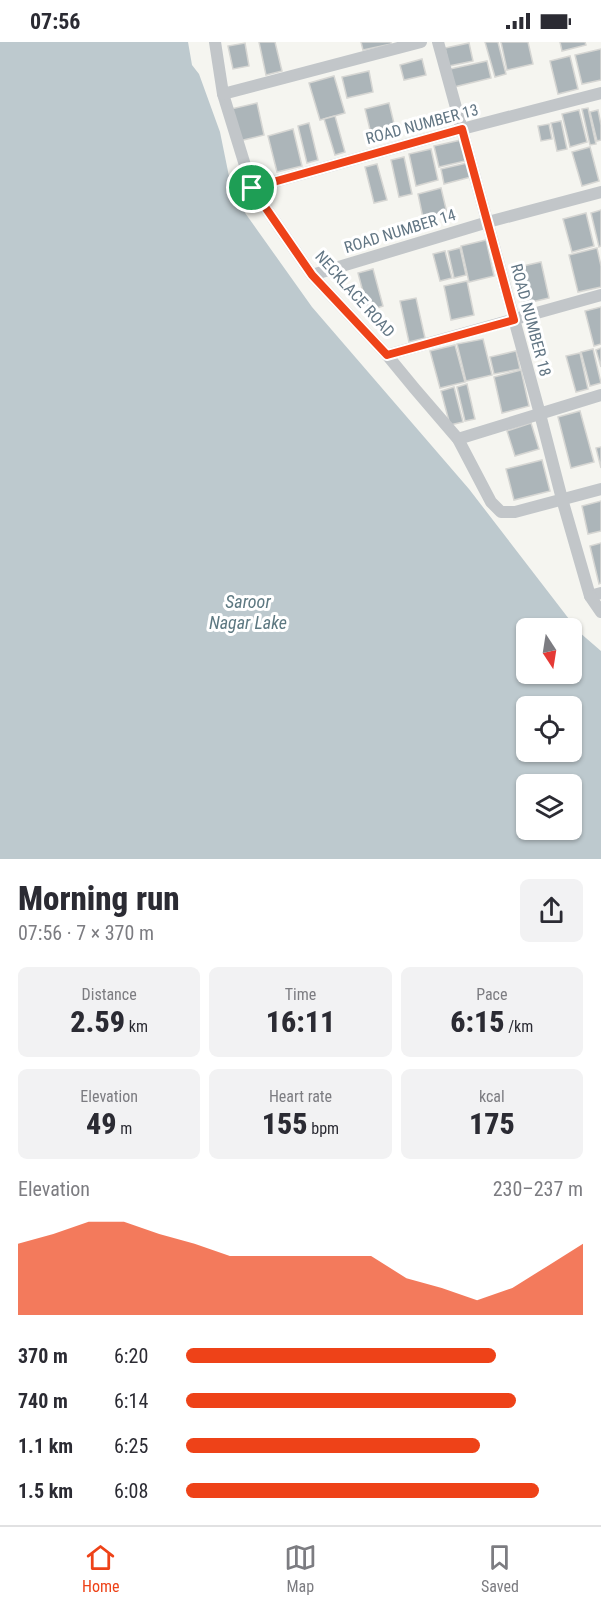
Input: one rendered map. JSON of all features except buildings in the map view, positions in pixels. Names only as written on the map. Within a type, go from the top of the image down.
[{"type":"street","name":"NECKLACE ROAD","points":[[216,42],[223,94],[252,188],[312,275],[387,355],[458,439],[491,502],[501,512],[515,512],[562,499]]},
{"type":"street","points":[[223,94],[421,42]]},
{"type":"street","name":"ROAD NUMBER 18","points":[[438,42],[562,499],[601,612]]},
{"type":"street","name":"ROAD NUMBER 13","points":[[252,188],[601,93]]},
{"type":"street","name":"ROAD NUMBER 14","points":[[312,275],[488,222],[601,192]]},
{"type":"street","points":[[387,355],[601,295]]},
{"type":"street","points":[[458,439],[601,395]]},
{"type":"street","points":[[562,499],[601,489]]},
{"type":"water","name":"Saroor Nagar Lake","points":[[0,42],[188,42],[192,65],[199,74],[220,132],[233,196],[312,307],[469,489],[568,618],[516,618],[516,684],[582,684],[582,635],[601,651],[601,859],[0,859]]},
{"type":"route","points":[[462,129],[514,320],[387,355],[312,275],[252,188],[462,129]]}]
